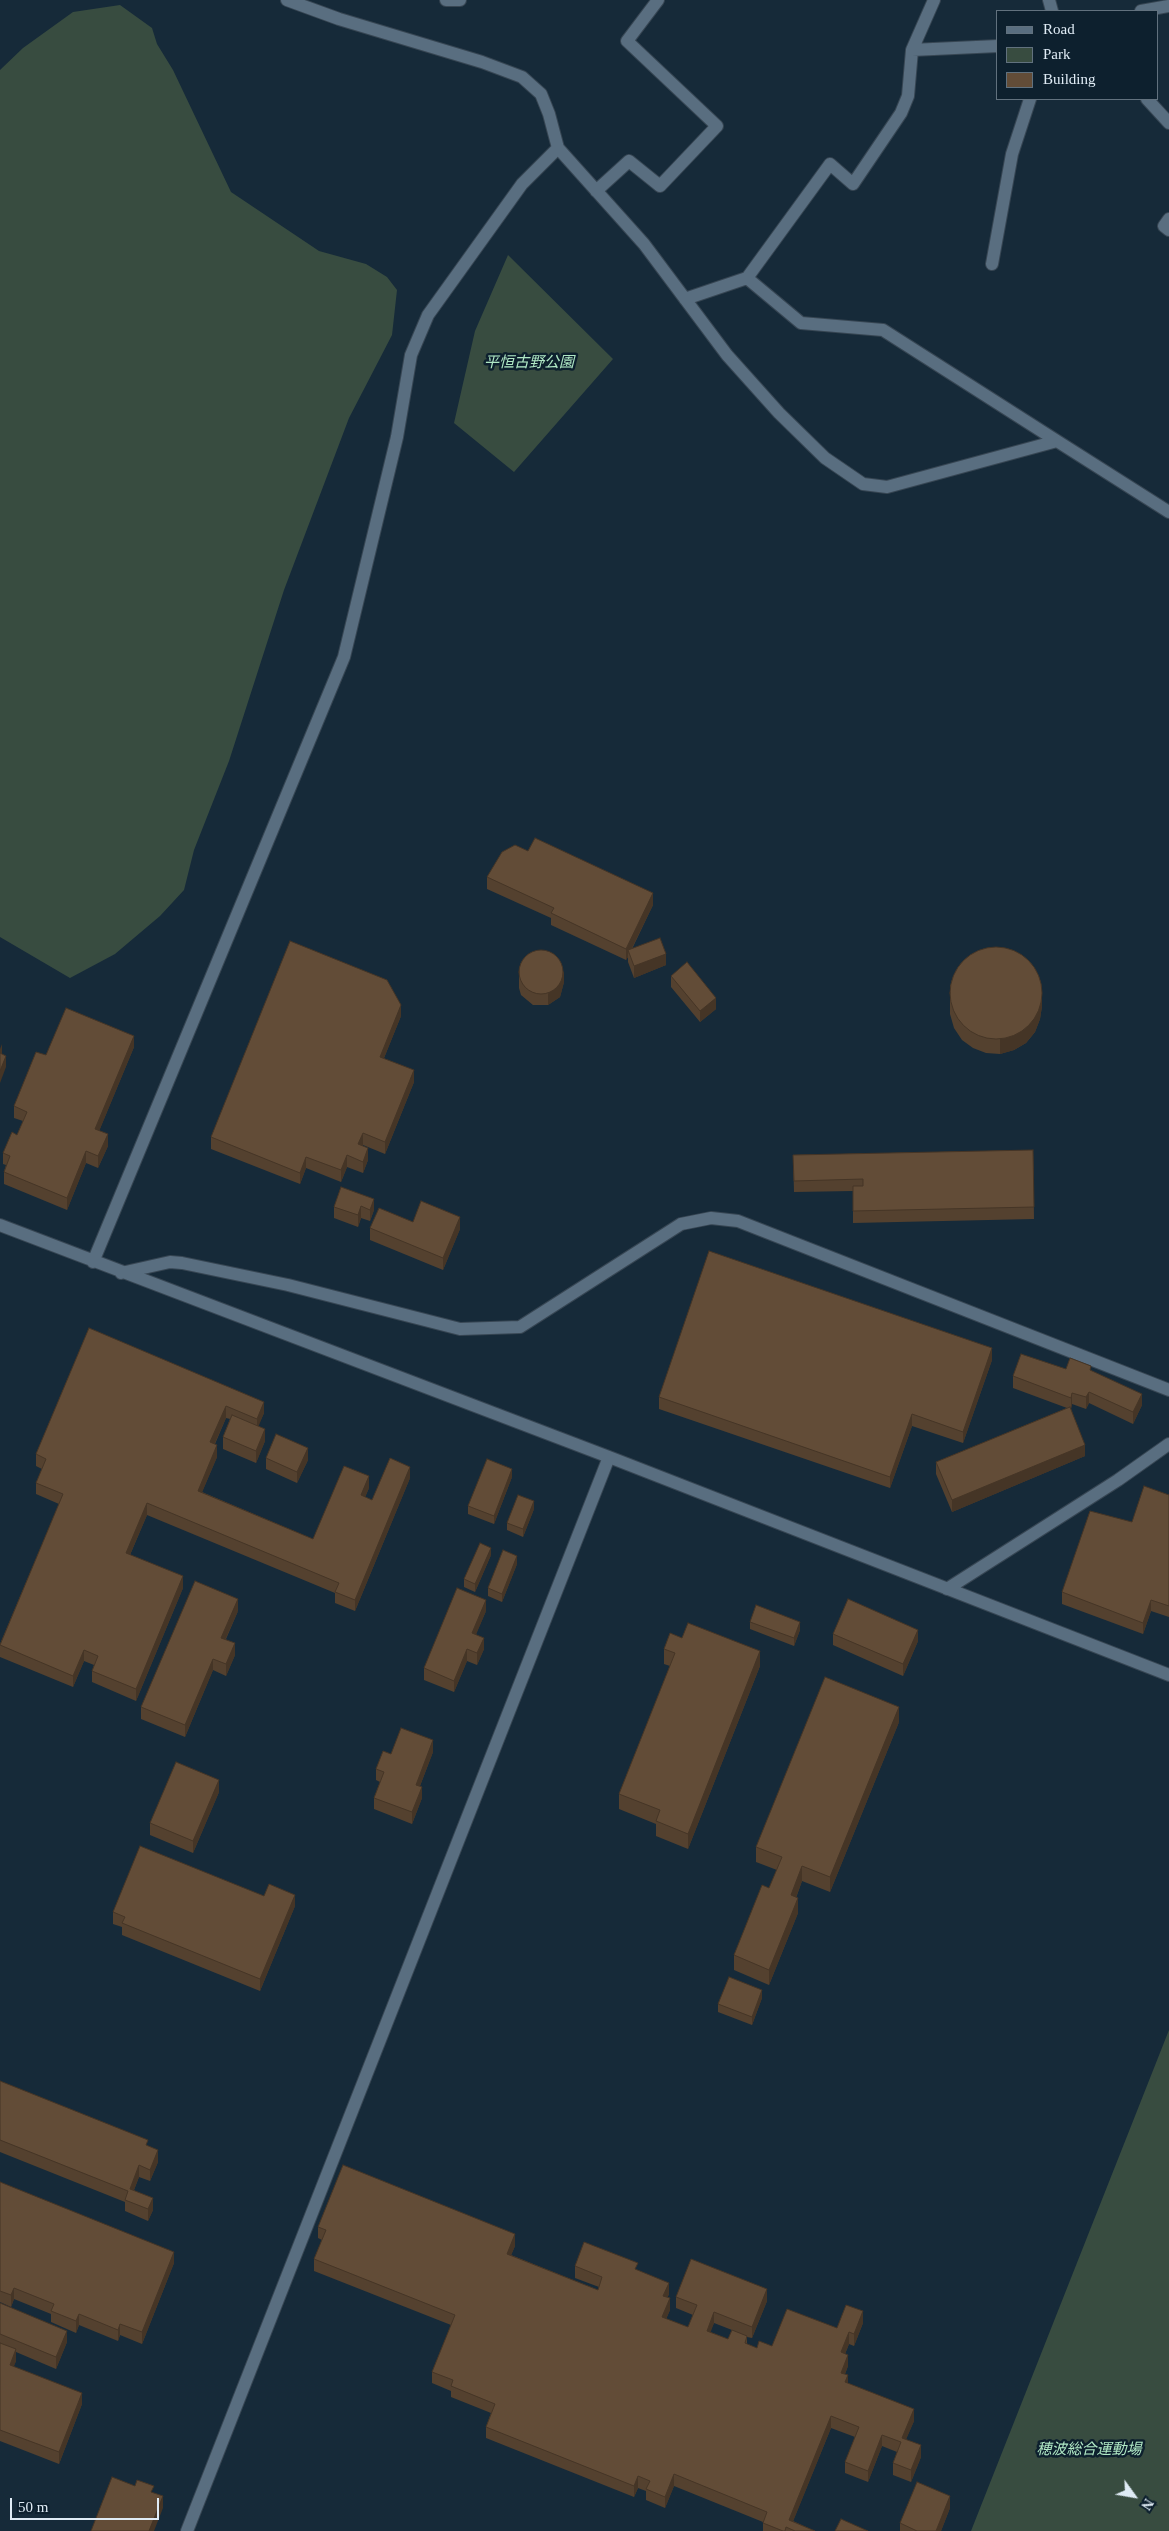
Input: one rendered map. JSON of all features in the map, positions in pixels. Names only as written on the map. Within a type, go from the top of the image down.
[{"type":"street","points":[[287,0],[339,19],[522,76],[541,94],[549,114],[558,148],[644,244],[727,354],[779,413],[825,458],[862,484],[887,487],[1057,441]]},
{"type":"street","points":[[446,0],[460,0]]},
{"type":"street","points":[[596,191],[629,162],[660,186],[717,126],[627,41],[658,0]]},
{"type":"street","points":[[685,299],[747,278],[830,164],[854,184],[902,113],[908,96],[912,50],[934,0]]},
{"type":"street","points":[[1147,10],[1169,6]]},
{"type":"street","points":[[912,50],[996,46]]},
{"type":"street","points":[[992,264],[1012,154],[1030,100]]},
{"type":"street","points":[[1148,100],[1169,123]]},
{"type":"street","points":[[93,1262],[344,657],[397,438],[411,355],[428,315],[522,184],[558,148]]},
{"type":"street","points":[[1169,219],[1164,226],[1169,230]]},
{"type":"street","points":[[747,278],[801,323],[883,330],[1169,512]]},
{"type":"street","points":[[121,1273],[170,1262],[182,1263],[288,1285],[460,1329],[520,1327],[681,1224],[711,1218],[738,1221],[1169,1390]]},
{"type":"street","points":[[0,1226],[609,1457],[1169,1675]]},
{"type":"street","points":[[947,1588],[1118,1480],[1169,1444]]},
{"type":"street","points":[[187,2531],[609,1457]]},
{"type":"green space","points":[[120,5],[152,28],[157,44],[173,70],[231,192],[319,251],[366,264],[387,277],[397,290],[392,335],[349,418],[284,590],[229,761],[194,850],[184,890],[160,916],[115,954],[70,978],[0,937],[0,70],[23,48],[73,12]]},
{"type":"green space","name":"平恒古野公園","points":[[508,255],[613,359],[514,472],[454,423],[475,331]]},
{"type":"green space","name":"穂波総合運動場","points":[[1169,2030],[1169,2531],[971,2531]]},
{"type":"building","points":[[535,838],[653,893],[626,949],[551,913],[554,908],[487,877],[502,852],[515,845],[528,851]]},
{"type":"building","points":[[660,938],[666,954],[634,966],[628,950]]},
{"type":"building","points":[[290,941],[387,980],[401,1005],[380,1057],[414,1070],[385,1142],[363,1133],[358,1144],[368,1148],[363,1162],[347,1155],[341,1170],[306,1157],[300,1173],[211,1137]]},
{"type":"building","points":[[996,947],[1014,951],[1028,961],[1038,975],[1042,993],[1038,1011],[1028,1025],[1014,1035],[996,1039],[978,1035],[964,1025],[954,1011],[950,993],[954,975],[964,961],[978,951]]},
{"type":"building","points":[[537,950],[545,950],[557,956],[563,972],[557,988],[545,994],[537,994],[525,988],[519,976],[519,968],[525,956]]},
{"type":"building","points":[[687,962],[716,998],[700,1011],[671,976]]},
{"type":"building","points":[[66,1008],[134,1036],[95,1129],[108,1134],[98,1156],[86,1151],[67,1198],[4,1172],[10,1156],[3,1153],[12,1132],[17,1135],[27,1112],[14,1106],[36,1052],[46,1055]]},
{"type":"building","points":[[0,1053],[6,1056],[0,1071]]},
{"type":"building","points":[[1033,1150],[1034,1207],[853,1211],[853,1186],[863,1186],[863,1179],[794,1181],[793,1155]]},
{"type":"building","points":[[341,1187],[374,1199],[370,1210],[361,1206],[358,1215],[334,1207]]},
{"type":"building","points":[[421,1201],[460,1217],[443,1258],[370,1228],[379,1208],[413,1222]]},
{"type":"building","points":[[709,1251],[992,1348],[963,1432],[912,1414],[890,1477],[659,1397]]},
{"type":"building","points":[[89,1328],[264,1402],[257,1419],[226,1406],[210,1442],[217,1445],[198,1491],[313,1539],[344,1466],[369,1476],[361,1495],[372,1500],[390,1458],[410,1467],[355,1600],[335,1592],[339,1583],[147,1503],[126,1553],[183,1576],[136,1689],[92,1671],[98,1656],[84,1650],[73,1676],[0,1645],[63,1494],[36,1483],[46,1459],[36,1454]]},
{"type":"building","points":[[1021,1354],[1066,1369],[1070,1358],[1091,1366],[1090,1370],[1142,1394],[1133,1412],[1089,1392],[1086,1397],[1072,1393],[1071,1398],[1013,1376]]},
{"type":"building","points":[[1070,1407],[1085,1445],[952,1500],[936,1462]]},
{"type":"building","points":[[232,1415],[265,1429],[256,1451],[223,1437]]},
{"type":"building","points":[[276,1434],[308,1448],[297,1472],[266,1458]]},
{"type":"building","points":[[487,1459],[512,1469],[494,1516],[468,1506]]},
{"type":"building","points":[[1144,1486],[1169,1495],[1169,1606],[1151,1600],[1143,1623],[1062,1592],[1090,1511],[1132,1522]]},
{"type":"building","points":[[518,1495],[534,1501],[523,1529],[507,1523]]},
{"type":"building","points":[[480,1543],[491,1548],[475,1584],[464,1579]]},
{"type":"building","points":[[503,1550],[517,1556],[502,1594],[488,1588]]},
{"type":"building","points":[[195,1581],[238,1599],[221,1638],[235,1643],[226,1664],[213,1659],[185,1725],[141,1707]]},
{"type":"building","points":[[457,1588],[486,1600],[472,1633],[484,1638],[477,1653],[467,1649],[454,1681],[424,1668]]},
{"type":"building","points":[[848,1599],[918,1630],[903,1664],[833,1634]]},
{"type":"building","points":[[756,1605],[800,1622],[794,1638],[750,1622]]},
{"type":"building","points":[[688,1623],[760,1651],[688,1834],[656,1821],[660,1810],[619,1794],[675,1653],[664,1649],[670,1633],[682,1638]]},
{"type":"building","points":[[825,1677],[899,1707],[830,1877],[802,1866],[791,1895],[798,1898],[769,1970],[734,1955],[762,1885],[769,1888],[782,1857],[756,1847]]},
{"type":"building","points":[[401,1728],[433,1740],[416,1785],[422,1787],[412,1812],[374,1798],[384,1772],[376,1769],[383,1751],[391,1754]]},
{"type":"building","points":[[176,1762],[219,1780],[193,1841],[150,1823]]},
{"type":"building","points":[[140,1846],[264,1896],[269,1884],[295,1895],[260,1979],[122,1923],[125,1917],[113,1912]]},
{"type":"building","points":[[729,1977],[762,1990],[752,2017],[718,2004]]},
{"type":"building","points":[[0,2081],[148,2140],[146,2145],[158,2150],[150,2170],[139,2165],[130,2189],[153,2198],[148,2209],[125,2200],[128,2191],[0,2140]]},
{"type":"building","points":[[343,2165],[515,2234],[507,2254],[598,2290],[602,2277],[575,2266],[584,2242],[638,2263],[635,2269],[669,2283],[663,2296],[670,2298],[662,2317],[688,2327],[697,2305],[676,2297],[691,2259],[767,2289],[752,2327],[714,2312],[707,2331],[728,2339],[732,2330],[747,2336],[745,2343],[757,2348],[759,2341],[772,2346],[787,2309],[837,2328],[846,2305],[863,2311],[854,2334],[849,2332],[841,2352],[848,2355],[841,2373],[848,2375],[845,2382],[914,2409],[902,2438],[921,2445],[911,2470],[893,2463],[901,2442],[882,2435],[868,2471],[845,2462],[859,2427],[831,2416],[789,2520],[815,2531],[795,2531],[786,2527],[785,2531],[783,2531],[763,2523],[767,2512],[674,2474],[665,2497],[646,2489],[650,2481],[638,2476],[634,2486],[486,2427],[495,2404],[451,2386],[453,2380],[432,2372],[455,2315],[314,2259],[326,2230],[318,2227]]},
{"type":"building","points":[[0,2182],[174,2252],[142,2332],[120,2324],[118,2330],[79,2314],[76,2321],[51,2311],[54,2304],[14,2288],[11,2295],[0,2291]]},
{"type":"building","points":[[0,2303],[67,2331],[56,2357],[0,2334]]},
{"type":"building","points":[[0,2343],[16,2349],[10,2365],[82,2393],[59,2452],[0,2430]]},
{"type":"building","points":[[112,2477],[135,2486],[137,2480],[154,2486],[151,2492],[163,2496],[149,2531],[91,2531]]},
{"type":"building","points":[[917,2482],[950,2496],[936,2531],[917,2531],[900,2523]]},
{"type":"building","points":[[841,2519],[868,2531],[835,2531]]}]
